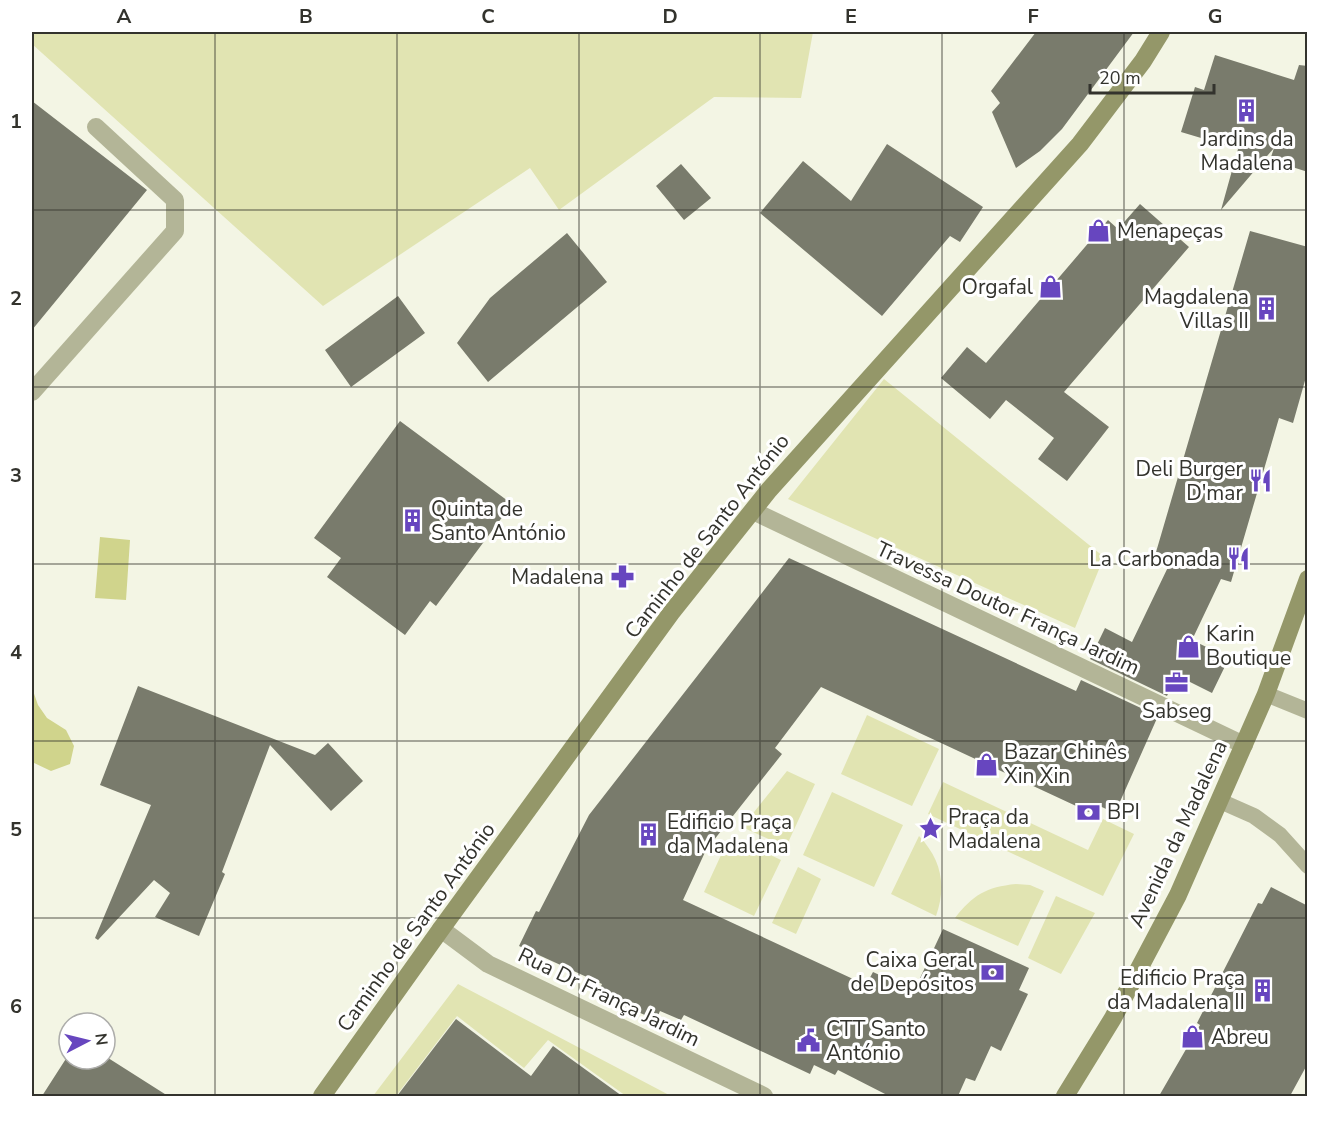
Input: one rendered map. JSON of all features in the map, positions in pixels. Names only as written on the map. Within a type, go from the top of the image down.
[{"type":"street","name":"Caminho de Santo António","points":[[322,1096],[671,613],[790,465],[1080,144],[1137,69],[1161,32]]},
{"type":"street","points":[[32,392],[175,231],[175,200],[96,127]]},
{"type":"street","name":"Travessa Doutor França Jardim","points":[[753,511],[1244,745]]},
{"type":"street","name":"Avenida da Madalena","points":[[1065,1096],[1113,1018],[1178,895],[1266,694],[1308,579]]},
{"type":"street","name":"Rua Dr França Jardim","points":[[441,929],[488,964],[764,1096]]},
{"type":"lane","points":[[1266,694],[1308,711]]},
{"type":"lane","points":[[1220,801],[1254,816],[1280,835],[1308,866]]},
{"type":"shaded area","points":[[32,32],[813,32],[801,98],[714,97],[559,210],[530,168],[323,306],[32,44]]},
{"type":"shaded area","points":[[884,379],[1104,557],[1075,628],[788,499]]},
{"type":"shaded area","points":[[100,537],[130,540],[126,600],[95,598]]},
{"type":"shaded area","points":[[32,688],[38,705],[47,718],[66,730],[74,746],[70,764],[51,771],[32,762]]},
{"type":"shaded area","points":[[867,715],[939,749],[912,806],[841,774]]},
{"type":"shaded area","points":[[787,771],[815,784],[786,847],[742,827]]},
{"type":"shaded area","points":[[943,782],[1088,850],[1103,819],[1134,834],[1103,896],[928,814]]},
{"type":"shaded area","points":[[832,792],[903,825],[874,887],[803,855]]},
{"type":"shaded area","points":[[919,836],[932,854],[940,873],[941,894],[936,916],[891,894]]},
{"type":"shaded area","points":[[734,838],[781,860],[754,916],[704,892],[722,853]]},
{"type":"shaded area","points":[[798,867],[821,879],[796,934],[772,923]]},
{"type":"shaded area","points":[[1016,884],[1030,885],[1044,891],[1018,946],[955,918],[968,903],[988,890]]},
{"type":"shaded area","points":[[1056,896],[1095,913],[1061,974],[1028,958]]},
{"type":"shaded area","points":[[458,984],[671,1096],[626,1096],[548,1040],[524,1068],[457,1016],[396,1096],[373,1096]]},
{"type":"building","points":[[1036,32],[1134,32],[1062,129],[1040,151],[1016,168],[992,112],[1000,103],[991,91]]},
{"type":"building","name":"Jardins da Madalena","points":[[1215,55],[1294,80],[1299,65],[1308,66],[1308,172],[1270,160],[1274,148],[1221,210],[1238,149],[1181,132],[1195,87],[1204,90]]},
{"type":"building","points":[[32,101],[147,190],[32,330]]},
{"type":"building","points":[[887,144],[983,207],[960,242],[950,236],[882,316],[760,213],[803,161],[851,201]]},
{"type":"building","points":[[681,164],[711,198],[684,220],[656,186]]},
{"type":"building","points":[[1140,204],[1189,247],[1064,392],[1109,427],[1067,481],[1038,459],[1054,438],[1006,400],[990,419],[941,378],[967,347],[986,363],[1108,220],[1118,229]]},
{"type":"building","points":[[1250,231],[1308,247],[1308,370],[1293,423],[1279,418],[1231,582],[1221,579],[1192,640],[1229,658],[1212,693],[1176,675],[1167,696],[1090,659],[1105,628],[1132,642],[1170,563],[1154,559]]},
{"type":"building","points":[[567,233],[607,282],[488,382],[457,343],[490,298]]},
{"type":"building","points":[[398,296],[425,333],[351,387],[325,350]]},
{"type":"building","name":"Quinta de Santo António","points":[[400,421],[512,504],[436,606],[430,601],[405,635],[327,577],[341,558],[314,538]]},
{"type":"building","name":"Edificio Praça da Madalena","points":[[789,558],[1076,691],[1081,680],[1158,716],[1115,813],[1093,803],[1089,812],[821,687],[775,748],[782,754],[706,850],[683,900],[866,985],[873,972],[914,991],[943,929],[1029,968],[1019,990],[1028,994],[1001,1051],[991,1046],[975,1081],[966,1078],[958,1096],[889,1096],[838,1070],[835,1075],[814,1065],[810,1074],[684,1015],[681,1020],[660,1011],[656,1020],[598,994],[602,984],[519,946],[589,815]]},
{"type":"building","points":[[138,686],[315,755],[328,743],[363,781],[331,811],[270,745],[222,872],[225,874],[199,936],[155,917],[170,893],[154,880],[98,940],[95,938],[151,805],[100,785]]},
{"type":"building","name":"Edificio Praça da Madalena II","points":[[1271,887],[1308,906],[1308,1063],[1290,1096],[1159,1096],[1200,1025],[1197,1023],[1258,903],[1262,904]]},
{"type":"building","points":[[456,1019],[531,1076],[553,1046],[622,1096],[397,1096]]},
{"type":"building","points":[[117,1064],[168,1096],[42,1096],[58,1071],[117,1071]]},
{"type":"place","name":"Jardins da Madalena","points":[[1247,111]]},
{"type":"place","name":"Menapeças","points":[[1099,231]]},
{"type":"place","name":"Orgafal","points":[[1051,287]]},
{"type":"place","name":"Magdalena Villas II","points":[[1267,309]]},
{"type":"place","name":"Deli Burger D'mar","points":[[1261,481]]},
{"type":"place","name":"Quinta de Santo António","points":[[413,521]]},
{"type":"place","name":"La Carbonada","points":[[1238,559]]},
{"type":"place","name":"Madalena","points":[[622,577]]},
{"type":"place","name":"Karin Boutique","points":[[1188,646]]},
{"type":"place","name":"Sabseg","points":[[1177,683]]},
{"type":"place","name":"Bazar Chinês Xin Xin","points":[[986,764]]},
{"type":"place","name":"BPI","points":[[1089,812]]},
{"type":"place","name":"Praça da Madalena","points":[[930,829]]},
{"type":"place","name":"Edificio Praça da Madalena","points":[[649,834]]},
{"type":"place","name":"Caixa Geral de Depósitos","points":[[992,972]]},
{"type":"place","name":"Edificio Praça da Madalena II","points":[[1263,990]]},
{"type":"place","name":"Abreu","points":[[1193,1037]]},
{"type":"place","name":"CTT Santo António","points":[[808,1041]]}]
